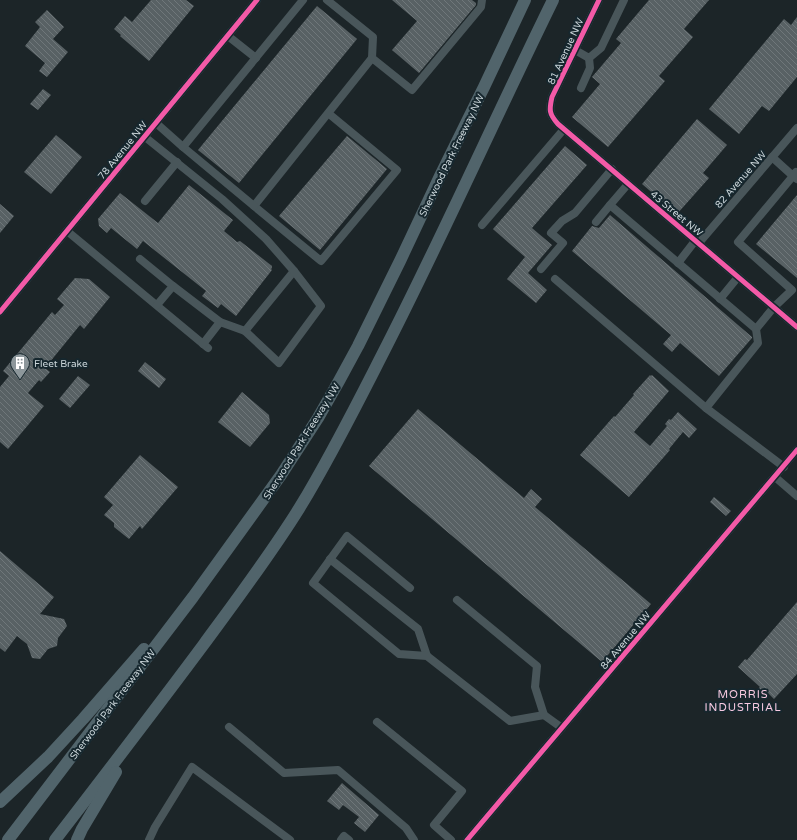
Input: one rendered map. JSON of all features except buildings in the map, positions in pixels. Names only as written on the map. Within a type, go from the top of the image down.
[{"type":"highway","name":"Sherwood Park Freeway NW","points":[[8,840],[193,597],[281,475],[318,418],[358,346],[525,0]]},
{"type":"highway","points":[[55,840],[138,732],[255,574],[299,508],[344,429],[401,319],[553,0]]},
{"type":"highway","points":[[0,802],[48,757],[150,642],[193,597]]},
{"type":"highway","points":[[77,840],[138,732]]},
{"type":"street","name":"78 Avenue NW","points":[[0,312],[257,0]]},
{"type":"street","points":[[183,147],[303,0]]},
{"type":"street","points":[[254,206],[372,58],[373,37],[328,0]]},
{"type":"street","points":[[372,58],[412,90],[481,7],[482,0]]},
{"type":"street","name":"81 Avenue NW","points":[[550,110],[552,97],[599,0]]},
{"type":"street","points":[[589,58],[601,48],[624,0]]},
{"type":"street","points":[[228,36],[256,58]]},
{"type":"street","points":[[575,50],[589,58]]},
{"type":"street","points":[[581,88],[590,68],[589,58]]},
{"type":"street","name":"43 Street NW","points":[[550,110],[553,118],[564,129],[797,327]]},
{"type":"street","points":[[156,123],[321,261],[397,170],[328,113]]},
{"type":"street","name":"82 Avenue NW","points":[[678,262],[772,158],[797,128]]},
{"type":"street","points":[[482,225],[564,129]]},
{"type":"street","points":[[140,259],[220,322],[245,331],[279,363],[321,306],[294,271],[266,239],[228,204],[145,137]]},
{"type":"street","points":[[756,329],[774,308],[795,288],[738,242],[796,176],[772,158]]},
{"type":"street","points":[[145,201],[177,162]]},
{"type":"street","points":[[542,269],[563,243],[551,233],[562,221],[575,213],[612,169]]},
{"type":"street","points":[[596,222],[628,184]]},
{"type":"street","points":[[610,205],[756,329],[758,343],[706,408]]},
{"type":"street","points":[[67,231],[205,346],[220,322]]},
{"type":"street","points":[[245,331],[294,271]]},
{"type":"street","points":[[720,299],[738,277]]},
{"type":"street","points":[[554,279],[706,408],[784,467]]},
{"type":"street","points":[[157,305],[173,286]]},
{"type":"street","name":"84 Avenue NW","points":[[467,840],[797,450]]},
{"type":"street","points":[[775,477],[797,496]]},
{"type":"street","points":[[410,588],[347,536],[313,583],[399,654],[427,656]]},
{"type":"street","points":[[330,558],[418,629],[427,656],[510,721],[544,715]]},
{"type":"street","points":[[457,600],[537,666],[535,687],[544,715],[562,728]]},
{"type":"street","points":[[377,722],[462,791],[434,825],[451,840]]},
{"type":"street","points":[[230,727],[284,773],[338,770],[406,828],[414,840]]},
{"type":"street","points":[[149,840],[155,827],[192,767],[290,840]]},
{"type":"street","points":[[341,840],[344,836],[349,840]]},
{"type":"cycle path","points":[[0,312],[257,0]]},
{"type":"cycle path","points":[[599,0],[552,97],[550,105],[551,114],[558,124],[797,327]]},
{"type":"cycle path","points":[[467,840],[797,450]]},
{"type":"place","name":"Fleet Brake","points":[[20,380]]},
{"type":"district","name":"MORRIS INDUSTRIAL","points":[[743,700]]}]
